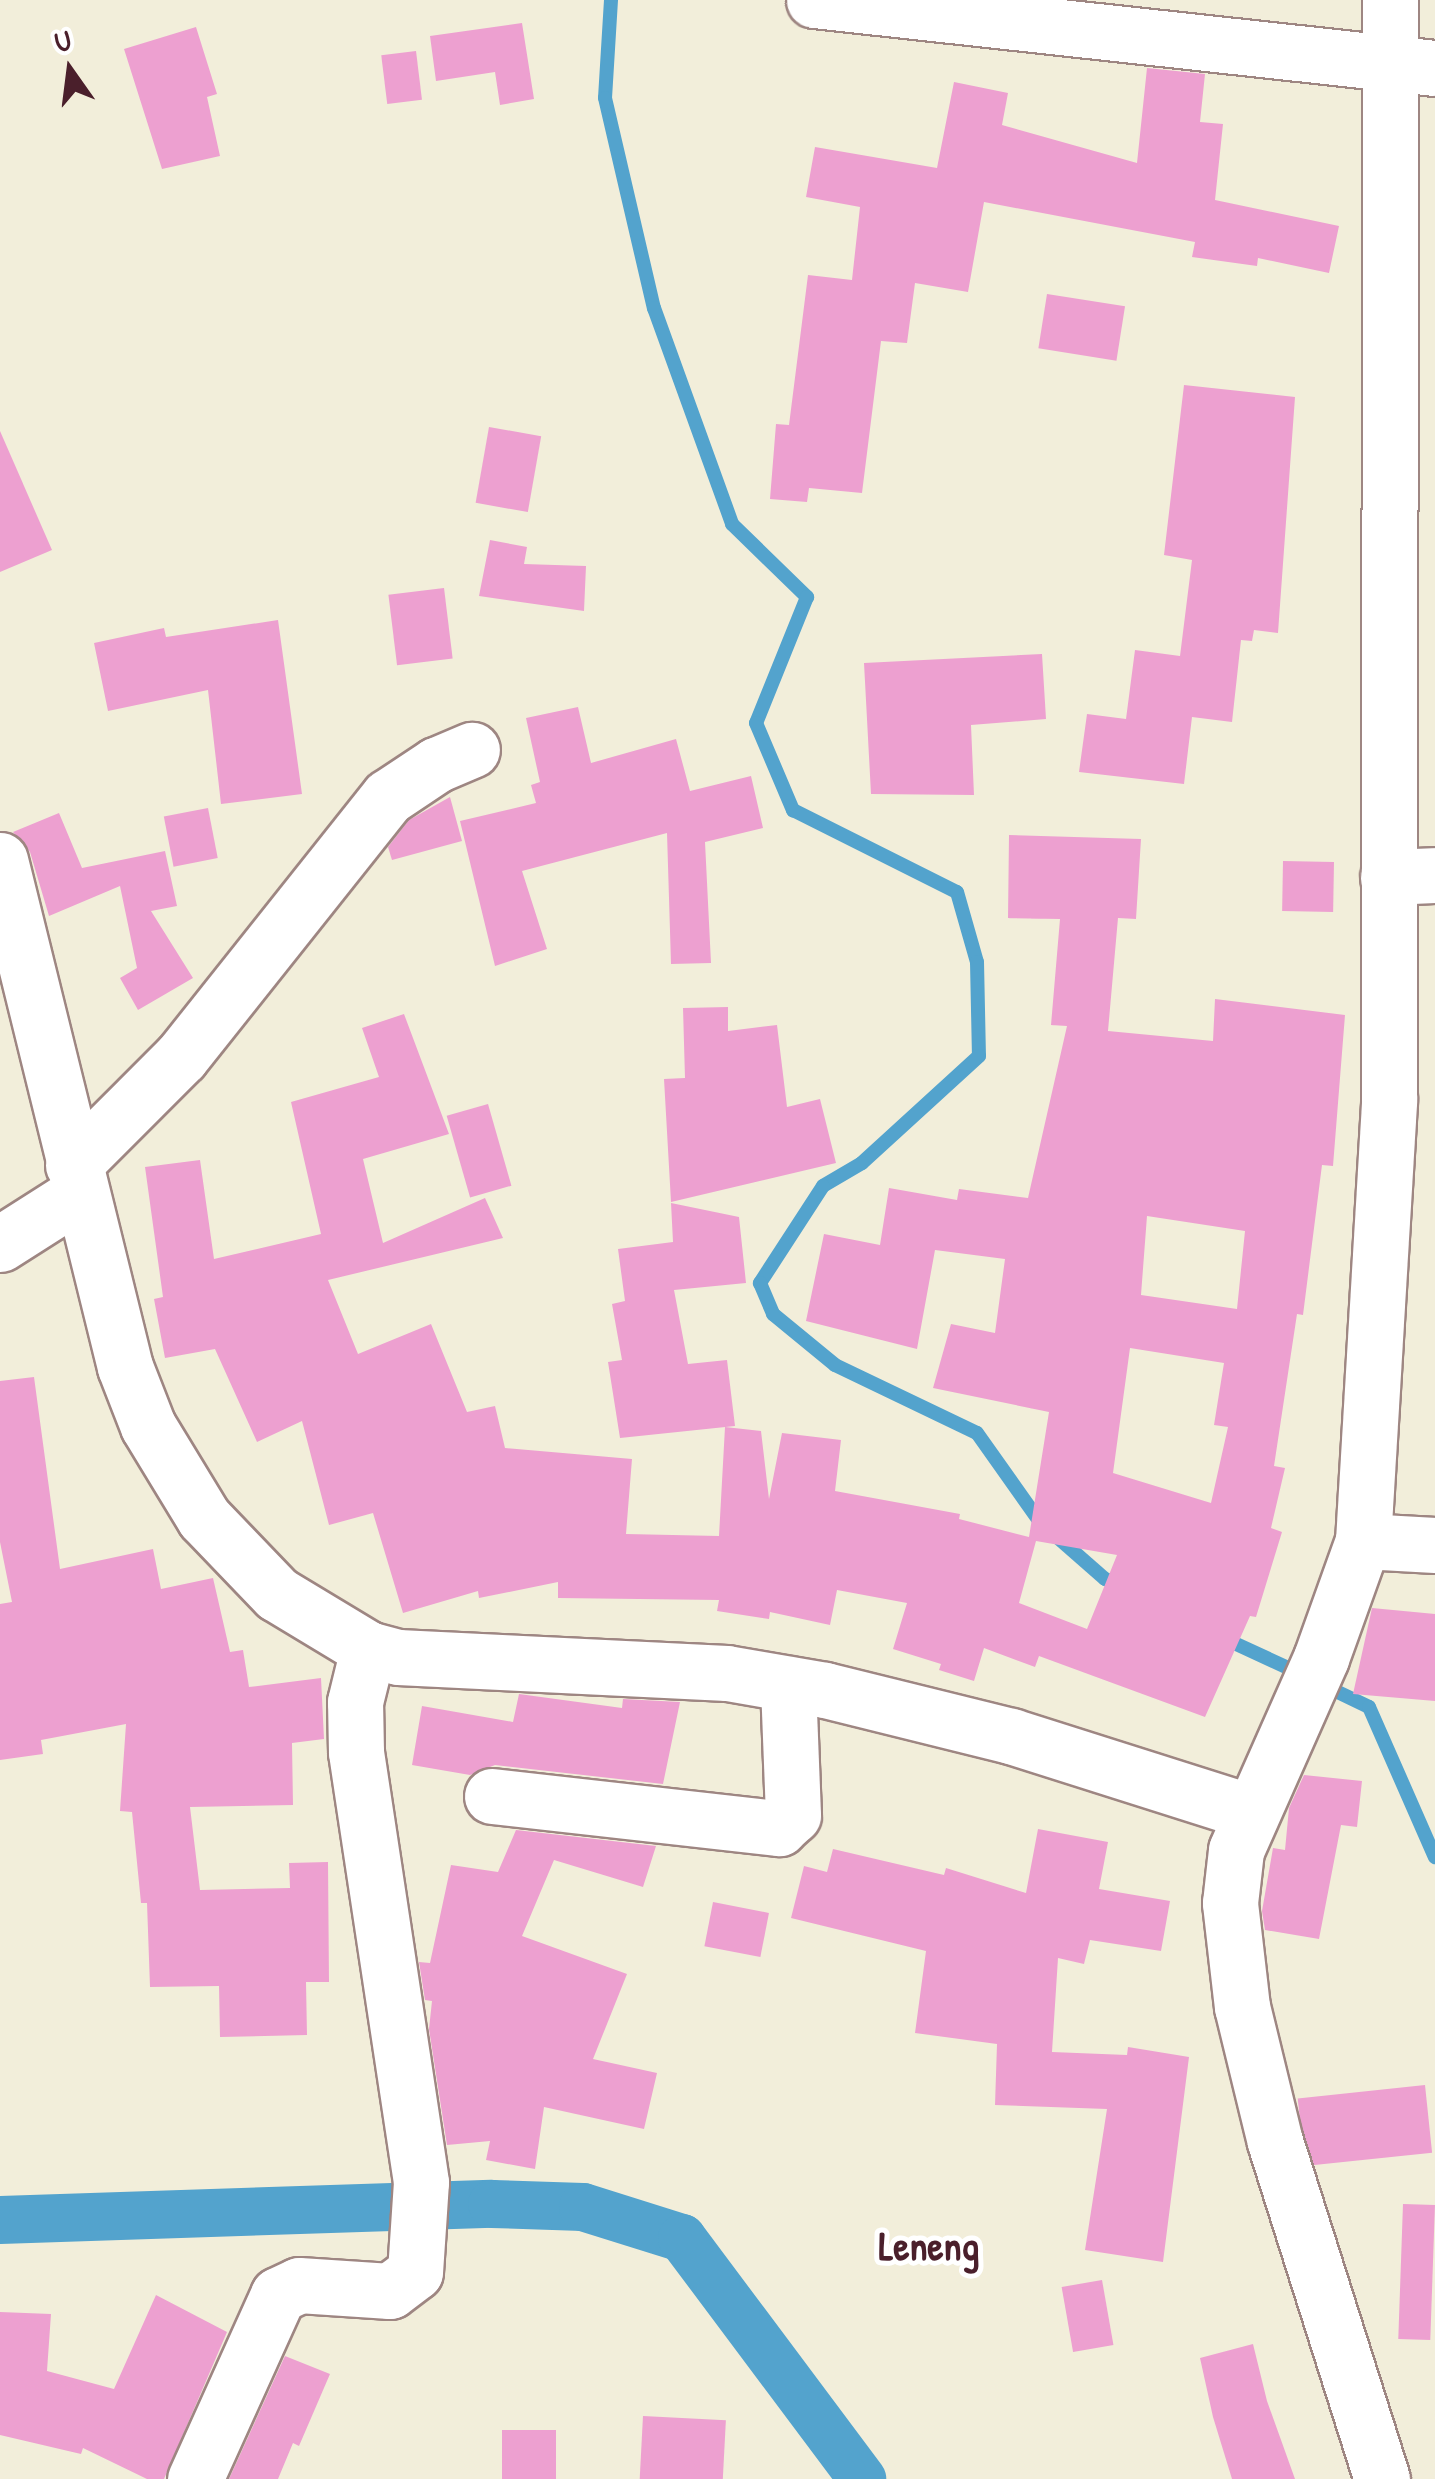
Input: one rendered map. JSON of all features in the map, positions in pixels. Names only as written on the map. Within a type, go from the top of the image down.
[{"type":"street","points":[[814,0],[1412,65]]},
{"type":"street","points":[[1382,2479],[1302,2239],[1242,2007],[1230,1903],[1236,1850],[1321,1658],[1362,1541],[1389,1100],[1412,876],[1394,315],[1412,65],[1390,0]]},
{"type":"street","points":[[0,1244],[76,1179],[181,1056],[388,797],[436,764],[472,750]]},
{"type":"street","points":[[0,860],[76,1179],[148,1426],[204,1518],[277,1594],[368,1649],[470,1666],[600,1664],[788,1684],[1011,1736],[1250,1812]]},
{"type":"street","points":[[1362,1541],[1435,1545]]},
{"type":"street","points":[[195,2479],[278,2295],[299,2285],[390,2291],[415,2272],[420,2182],[356,1752],[356,1702],[368,1649]]},
{"type":"street","points":[[492,1796],[779,1828],[793,1815],[788,1684]]},
{"type":"building","points":[[522,23],[534,99],[500,105],[495,72],[436,81],[430,36]]},
{"type":"building","points":[[196,27],[217,94],[207,97],[220,156],[162,169],[124,49]]},
{"type":"building","points":[[416,51],[422,100],[387,104],[381,55]]},
{"type":"building","points":[[1147,68],[1205,74],[1200,122],[1223,124],[1215,200],[1339,226],[1329,273],[1258,258],[1257,266],[1192,257],[1195,242],[984,202],[968,292],[915,283],[907,343],[881,341],[862,493],[809,488],[807,502],[770,499],[776,424],[789,425],[808,275],[852,280],[860,207],[806,197],[815,147],[937,168],[954,82],[1008,93],[1002,125],[1137,163]]},
{"type":"building","points":[[1047,294],[1125,306],[1116,361],[1038,348]]},
{"type":"building","points":[[1184,385],[1295,397],[1278,633],[1254,630],[1252,641],[1241,640],[1232,722],[1192,717],[1184,784],[1079,772],[1087,714],[1126,719],[1135,650],[1180,656],[1192,560],[1164,555]]},
{"type":"building","points":[[489,427],[541,436],[528,512],[476,503]]},
{"type":"building","points":[[0,431],[52,550],[0,572]]},
{"type":"building","points":[[490,540],[527,547],[524,564],[586,566],[584,611],[479,596]]},
{"type":"building","points":[[444,588],[453,658],[397,665],[388,595]]},
{"type":"building","points":[[278,620],[302,794],[221,804],[208,690],[108,711],[94,643],[164,628],[166,637]]},
{"type":"building","points":[[1042,654],[1046,719],[971,725],[974,795],[871,794],[864,663]]},
{"type":"building","points":[[578,707],[591,763],[676,739],[690,791],[751,776],[763,828],[705,842],[711,963],[671,964],[667,833],[522,871],[547,949],[495,966],[460,821],[536,803],[531,785],[540,782],[526,718]]},
{"type":"building","points":[[450,797],[462,841],[392,860],[388,847],[409,820]]},
{"type":"building","points":[[208,808],[218,858],[174,867],[164,817]]},
{"type":"building","points":[[59,813],[82,868],[165,851],[177,906],[151,911],[193,978],[138,1010],[120,978],[137,968],[120,886],[49,916],[30,852],[13,832]]},
{"type":"building","points":[[1009,835],[1141,839],[1136,919],[1118,918],[1108,1031],[1213,1041],[1215,999],[1345,1015],[1333,1166],[1322,1165],[1303,1315],[1297,1314],[1274,1466],[1285,1468],[1271,1528],[1282,1532],[1256,1617],[1250,1616],[1205,1717],[1039,1656],[1035,1667],[984,1648],[974,1681],[939,1670],[941,1664],[893,1649],[907,1603],[837,1590],[830,1625],[770,1612],[769,1619],[717,1611],[719,1600],[558,1598],[558,1582],[479,1598],[478,1591],[403,1613],[373,1513],[329,1525],[302,1421],[257,1442],[215,1349],[165,1358],[154,1299],[163,1297],[145,1167],[200,1160],[214,1259],[321,1234],[291,1102],[379,1077],[362,1028],[404,1014],[449,1134],[363,1159],[383,1243],[485,1198],[503,1238],[328,1280],[358,1354],[431,1324],[467,1412],[495,1406],[505,1448],[632,1459],[626,1534],[719,1536],[725,1427],[761,1431],[769,1499],[782,1433],[841,1440],[835,1491],[960,1514],[959,1519],[1029,1537],[1049,1412],[933,1388],[951,1324],[995,1333],[1005,1259],[935,1250],[917,1349],[806,1321],[824,1234],[880,1245],[889,1188],[957,1200],[959,1189],[1028,1198],[1067,1026],[1051,1025],[1060,919],[1008,918]],"holes":[[[1147,1216],[1245,1231],[1237,1309],[1141,1295]],[[1130,1348],[1224,1363],[1214,1425],[1228,1427],[1211,1503],[1113,1473]],[[1036,1541],[1117,1555],[1087,1629],[1019,1603]]]},
{"type":"building","points":[[1283,861],[1334,862],[1333,912],[1282,911]]},
{"type":"building","points":[[728,1007],[728,1031],[777,1025],[787,1107],[820,1099],[836,1163],[671,1202],[664,1079],[685,1078],[683,1008]]},
{"type":"building","points":[[488,1104],[511,1186],[470,1198],[447,1116]]},
{"type":"building","points":[[671,1203],[739,1217],[746,1283],[674,1290],[688,1364],[727,1360],[735,1426],[620,1438],[608,1362],[622,1360],[612,1304],[625,1301],[618,1249],[673,1242]]},
{"type":"building","points":[[34,1377],[60,1569],[153,1549],[161,1589],[213,1578],[230,1652],[243,1650],[249,1687],[321,1678],[324,1739],[292,1743],[293,1805],[190,1807],[200,1890],[290,1888],[289,1863],[328,1862],[329,1982],[306,1982],[307,2035],[220,2037],[219,1986],[150,1987],[147,1903],[141,1903],[132,1812],[120,1811],[126,1724],[41,1740],[43,1754],[0,1760],[0,1604],[12,1602],[0,1542],[0,1381]]},
{"type":"building","points":[[1372,1608],[1435,1614],[1435,1701],[1353,1694]]},
{"type":"building","points":[[519,1694],[622,1708],[623,1699],[680,1702],[663,1784],[495,1765],[470,1775],[412,1765],[422,1706],[513,1722]]},
{"type":"building","points":[[1304,1775],[1362,1781],[1357,1827],[1341,1825],[1319,1939],[1265,1930],[1262,1911],[1273,1848],[1285,1850],[1289,1808]]},
{"type":"building","points":[[1038,1829],[1108,1842],[1099,1889],[1170,1901],[1161,1951],[1090,1940],[1084,1964],[1058,1958],[1052,2052],[1127,2055],[1128,2047],[1189,2057],[1163,2262],[1085,2250],[1107,2109],[995,2105],[997,2044],[915,2033],[926,1951],[791,1918],[804,1866],[827,1872],[833,1849],[944,1875],[946,1868],[1026,1893]]},
{"type":"building","points":[[516,1830],[656,1846],[643,1887],[554,1860],[522,1936],[627,1974],[593,2059],[657,2073],[644,2129],[544,2107],[535,2169],[486,2160],[490,2141],[447,2145],[429,2029],[432,2001],[425,2000],[419,1962],[430,1963],[451,1865],[498,1872]]},
{"type":"building","points":[[713,1902],[769,1913],[760,1957],[704,1946]]},
{"type":"building","points":[[1425,2085],[1432,2153],[1305,2166],[1298,2098]]},
{"type":"building","points":[[1403,2204],[1435,2205],[1430,2340],[1398,2339]]},
{"type":"building","points":[[1102,2280],[1113,2345],[1073,2352],[1062,2287]]},
{"type":"building","points":[[156,2295],[227,2332],[164,2479],[147,2479],[83,2448],[81,2454],[0,2435],[0,2312],[51,2314],[47,2371],[114,2389]]},
{"type":"building","points":[[1253,2344],[1267,2401],[1295,2479],[1232,2479],[1200,2358]]},
{"type":"building","points":[[285,2356],[330,2374],[299,2446],[293,2443],[278,2479],[229,2479]]},
{"type":"building","points":[[643,2416],[726,2420],[723,2479],[640,2479]]},
{"type":"building","points":[[502,2430],[556,2430],[556,2479],[502,2479]]},
{"type":"waterway","points":[[611,0],[605,98],[654,308],[732,524],[807,597],[756,723],[793,810],[957,892],[977,962],[979,1056],[862,1163],[823,1186],[760,1283],[773,1314],[835,1365],[977,1433],[1040,1522],[1105,1579],[1123,1586]]},
{"type":"waterway","points":[[1221,1637],[1301,1674]]},
{"type":"waterway","points":[[1321,1684],[1369,1707],[1435,1857]]},
{"type":"waterway","points":[[0,2220],[492,2204],[583,2207],[682,2238],[862,2479]]},
{"type":"district","name":"Leneng","points":[[929,2245]]}]
